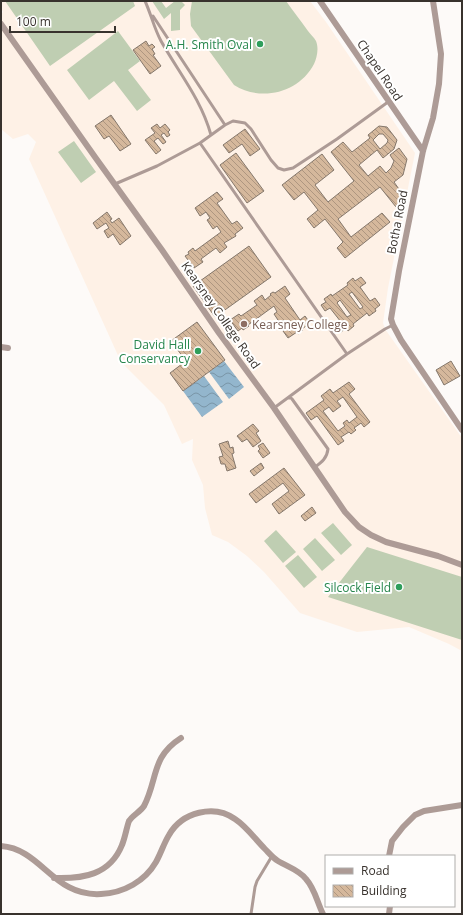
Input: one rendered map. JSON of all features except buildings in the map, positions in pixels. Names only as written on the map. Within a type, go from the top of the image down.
[{"type":"street","name":"Chapel Road","points":[[320,1],[423,151]]},
{"type":"street","name":"Botha Road","points":[[393,325],[391,319],[392,310],[399,271],[423,151],[433,118],[440,84],[441,54],[433,1]]},
{"type":"street","name":"Kearsney College Road","points":[[1,24],[219,333],[274,408],[346,512],[359,527],[386,542],[438,556],[462,565]]},
{"type":"street","points":[[393,325],[417,365],[462,430]]},
{"type":"street","points":[[1,347],[8,348]]},
{"type":"street","points":[[54,878],[74,878],[92,874],[105,868],[113,860],[125,839],[130,821],[141,809],[147,798],[160,760],[168,747],[181,738]]},
{"type":"street","points":[[389,855],[392,841],[415,815],[424,811],[462,805]]},
{"type":"street","points":[[1,846],[10,847],[24,853],[54,878],[70,888],[89,894],[107,894],[124,890],[141,879],[153,867],[169,835],[177,825],[189,816],[205,812],[221,812],[234,818],[244,826],[272,856],[299,872],[307,879],[316,895],[323,914]]},
{"type":"lane","points":[[145,1],[160,40],[199,102],[208,122],[211,135]]},
{"type":"lane","points":[[150,12],[225,125]]},
{"type":"lane","points":[[115,184],[157,166],[200,143],[233,121],[245,123],[251,129],[271,160],[278,168],[284,170],[293,168],[337,139],[388,102]]},
{"type":"lane","points":[[200,143],[347,354]]},
{"type":"lane","points":[[274,408],[347,354],[393,325]]},
{"type":"lane","points":[[286,399],[292,399],[328,449],[324,460],[315,467]]},
{"type":"lane","points":[[251,914],[257,881],[272,856]]},
{"type":"shaded area","name":"Kearsney College","points":[[1,1],[310,1],[326,22],[415,153],[388,288],[383,323],[385,329],[462,438],[462,651],[409,627],[357,632],[300,613],[264,572],[247,556],[228,542],[212,535],[205,508],[203,485],[192,460],[193,439],[182,444],[164,405],[121,362],[29,159],[36,142],[28,134],[13,139],[1,129],[1,14],[3,12],[1,9]]},
{"type":"green space","points":[[5,1],[133,1],[135,6],[50,66]]},
{"type":"green space","points":[[152,1],[161,1],[166,8],[175,1],[181,1],[185,5],[180,10],[180,30],[171,31],[171,13],[164,19]]},
{"type":"green space","name":"A.H. Smith Oval","points":[[192,1],[286,1],[316,41],[317,53],[314,64],[299,82],[278,92],[256,93],[234,85],[191,26],[190,14]]},
{"type":"green space","points":[[118,31],[140,61],[128,70],[151,100],[137,111],[114,81],[89,100],[67,70]]},
{"type":"green space","points":[[74,141],[96,172],[81,183],[58,152]]},
{"type":"green space","points":[[333,523],[352,545],[341,555],[321,533]]},
{"type":"green space","points":[[276,530],[296,552],[283,563],[264,541]]},
{"type":"green space","points":[[315,538],[335,560],[322,571],[303,549]]},
{"type":"green space","name":"Silcock Field","points":[[367,547],[462,577],[462,640],[328,597]]},
{"type":"green space","points":[[298,555],[317,577],[304,588],[285,566]]},
{"type":"water","points":[[224,361],[244,387],[229,399],[209,372]]},
{"type":"water","points":[[204,376],[223,402],[202,417],[183,391]]},
{"type":"place","name":"A.H. Smith Oval","points":[[260,44]]},
{"type":"place","name":"Kearsney College","points":[[244,324]]},
{"type":"place","name":"David Hall Conservancy","points":[[198,351]]},
{"type":"place","name":"Silcock Field","points":[[399,587]]}]
